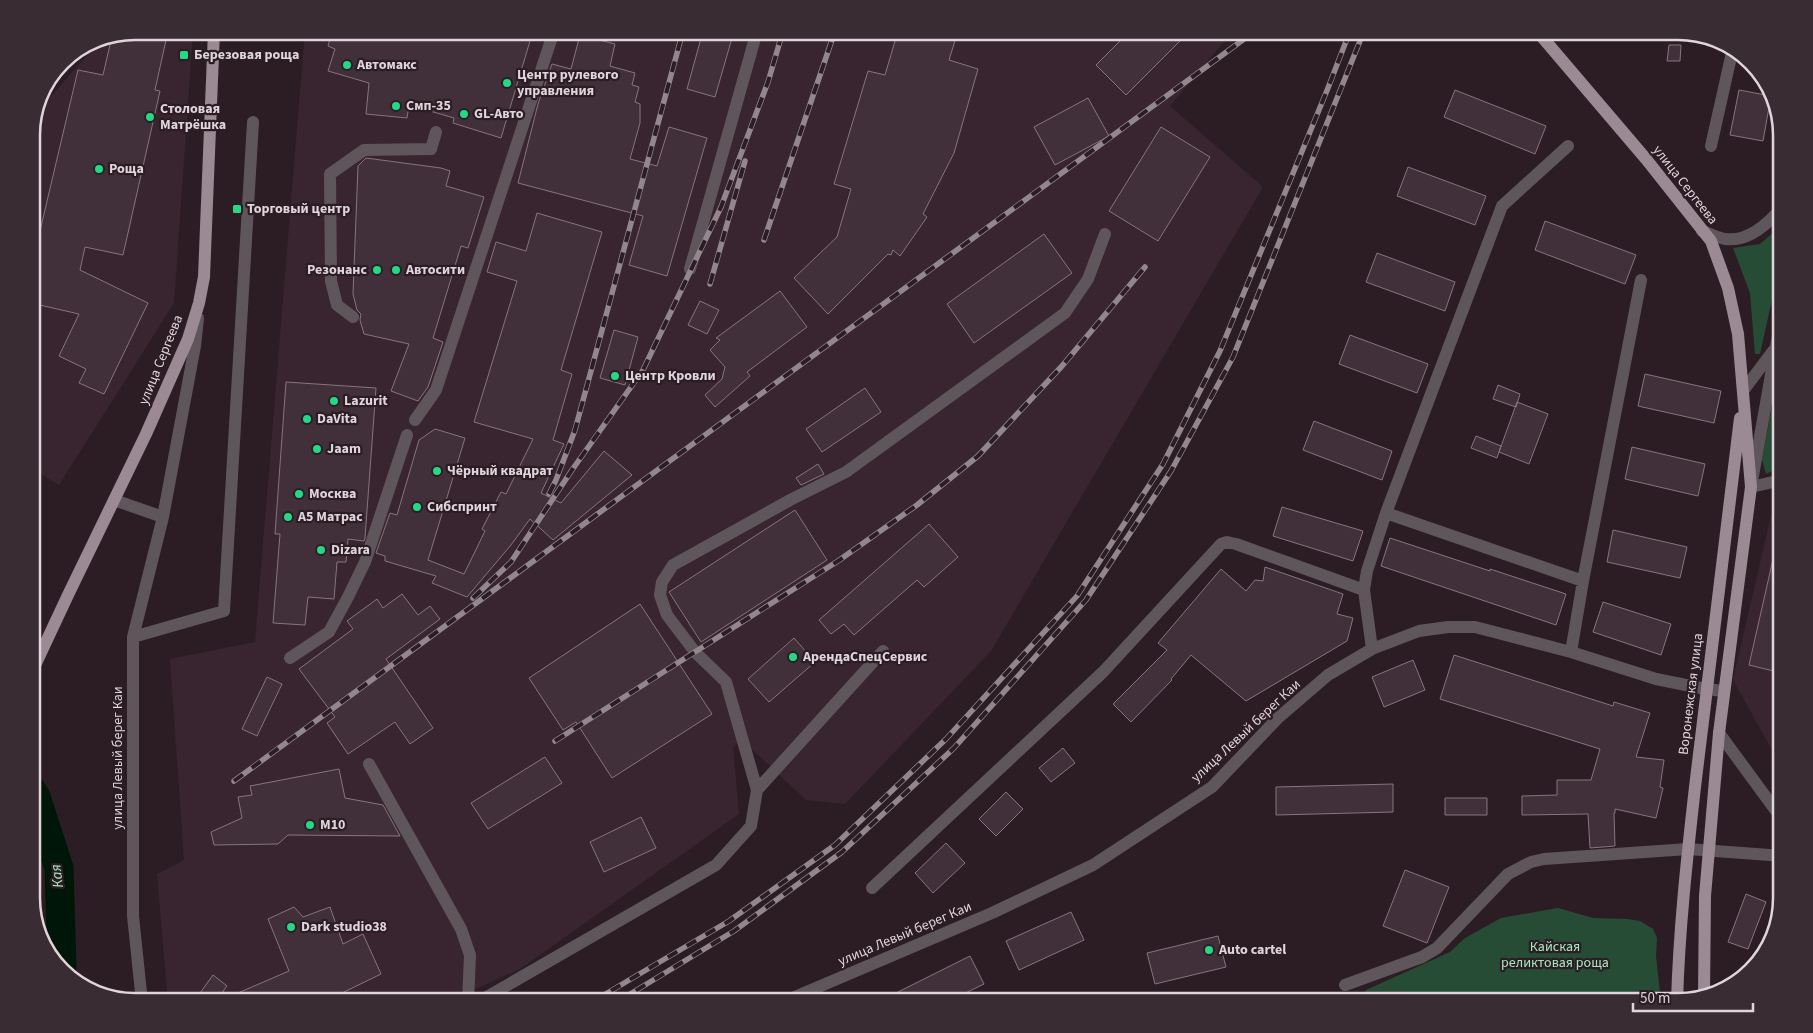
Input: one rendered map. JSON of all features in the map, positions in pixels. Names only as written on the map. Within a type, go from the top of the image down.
[{"type":"main road","name":"улица Сергеева","points":[[40,657],[146,434],[188,339],[199,303],[204,277],[214,40]]},
{"type":"main road","name":"улица Сергеева","points":[[1545,40],[1646,159],[1710,241],[1728,288],[1738,334],[1743,391]]},
{"type":"main road","points":[[1704,989],[1705,896],[1719,733],[1751,487],[1743,391]]},
{"type":"main road","name":"Воронежская улица","points":[[1677,993],[1682,902],[1743,391]]},
{"type":"street","points":[[415,420],[436,390],[551,40]]},
{"type":"street","points":[[690,269],[754,40]]},
{"type":"street","points":[[1711,146],[1731,56]]},
{"type":"street","points":[[133,637],[224,611],[253,122]]},
{"type":"street","points":[[353,317],[337,305],[331,281],[330,174],[364,150],[431,149],[436,132]]},
{"type":"street","points":[[1372,649],[1364,590],[1367,571],[1386,513],[1502,206],[1568,146]]},
{"type":"street","points":[[1702,230],[1724,239],[1743,238],[1773,218]]},
{"type":"street","points":[[494,993],[716,865],[751,826],[757,790],[726,682],[695,652],[667,615],[660,595],[662,582],[673,565],[792,498],[846,472],[1065,313],[1088,279],[1105,234]]},
{"type":"street","points":[[1571,652],[1641,280]]},
{"type":"street","name":"улица Левый берег Каи","points":[[141,993],[133,916],[133,637],[163,517],[195,346],[199,303]]},
{"type":"street","points":[[1743,391],[1773,353]]},
{"type":"street","points":[[1773,361],[1751,487],[1773,482]]},
{"type":"street","points":[[290,658],[329,632],[334,624],[365,562],[407,435]]},
{"type":"street","points":[[114,500],[163,517]]},
{"type":"street","points":[[1386,513],[1583,581]]},
{"type":"street","points":[[872,888],[1103,672],[1221,544],[1227,542],[1236,544],[1364,590]]},
{"type":"street","name":"улица Левый берег Каи","points":[[804,993],[992,913],[1093,865],[1212,787],[1278,718],[1328,675],[1372,649],[1419,631],[1448,627],[1475,627],[1571,652],[1656,679],[1706,690],[1724,691]]},
{"type":"street","points":[[757,790],[883,651]]},
{"type":"street","points":[[1719,733],[1773,807]]},
{"type":"street","points":[[369,764],[461,928],[470,955],[468,993]]},
{"type":"street","points":[[1345,985],[1422,957],[1436,948],[1508,874],[1531,862],[1544,859],[1688,849],[1773,855]]},
{"type":"shaded area","points":[[129,40],[192,40],[174,303],[59,485],[40,473],[40,129],[46,103],[93,50],[105,45]]},
{"type":"shaded area","points":[[304,40],[1225,40],[1170,106],[1263,187],[991,651],[845,804],[806,800],[742,740],[733,747],[739,814],[520,969],[467,993],[167,993],[157,874],[184,860],[170,659],[255,642]]},
{"type":"shaded area","points":[[1773,507],[1773,752],[1733,680]]},
{"type":"green space","points":[[1773,233],[1773,295],[1760,354],[1755,354],[1750,293],[1733,248],[1760,244]]},
{"type":"green space","points":[[1773,400],[1773,470],[1766,474],[1762,460]]},
{"type":"green space","name":"Кайская реликтовая роща","points":[[1558,908],[1593,918],[1640,921],[1653,929],[1657,938],[1656,956],[1660,993],[1365,993],[1366,990],[1450,952],[1465,938],[1501,918]]},
{"type":"building","name":"Роща","points":[[129,40],[166,40],[155,90],[160,91],[123,255],[85,247],[80,270],[148,303],[104,394],[79,383],[86,369],[59,356],[79,314],[40,305],[40,231],[78,70],[103,75],[110,44]]},
{"type":"building","points":[[330,40],[530,40],[501,138],[453,123],[454,118],[409,105],[407,118],[366,114],[369,83],[328,71],[335,49],[328,46]]},
{"type":"building","points":[[579,40],[599,40],[615,44],[610,66],[635,73],[632,85],[639,87],[635,102],[640,104],[640,123],[630,159],[657,166],[669,127],[707,138],[667,276],[629,265],[643,216],[518,183],[538,104],[552,64],[571,69]]},
{"type":"building","points":[[701,40],[731,40],[715,97],[687,89]]},
{"type":"building","points":[[895,40],[955,40],[949,60],[978,69],[954,153],[923,214],[927,217],[900,256],[893,250],[891,255],[888,254],[828,314],[794,278],[837,237],[851,189],[834,184],[868,71],[885,75]]},
{"type":"building","points":[[1121,40],[1181,40],[1126,95],[1096,65]]},
{"type":"building","points":[[1669,45],[1681,45],[1680,61],[1667,61]]},
{"type":"building","points":[[1455,90],[1546,126],[1535,154],[1444,117]]},
{"type":"building","points":[[1739,90],[1764,95],[1769,108],[1763,141],[1730,135]]},
{"type":"building","points":[[1088,98],[1109,136],[1055,165],[1034,127]]},
{"type":"building","points":[[1161,127],[1210,157],[1158,241],[1109,211]]},
{"type":"building","name":"Автосити","points":[[366,158],[441,168],[450,171],[446,186],[484,197],[468,248],[461,246],[433,338],[443,342],[428,387],[418,401],[391,391],[409,344],[364,334],[360,320],[361,314],[357,310],[353,294],[358,166]]},
{"type":"building","points":[[1408,167],[1486,196],[1475,225],[1397,196]]},
{"type":"building","points":[[537,213],[602,232],[561,370],[572,374],[553,440],[564,444],[541,493],[561,503],[604,451],[632,475],[553,540],[530,519],[511,545],[467,597],[432,583],[436,576],[385,561],[385,556],[376,553],[390,513],[397,515],[419,440],[435,429],[465,438],[428,560],[464,574],[485,531],[482,529],[501,492],[506,494],[533,439],[474,422],[517,281],[487,272],[496,242],[526,251]]},
{"type":"building","points":[[1545,221],[1636,255],[1625,284],[1535,250]]},
{"type":"building","points":[[1044,234],[1072,273],[974,343],[947,304]]},
{"type":"building","points":[[1377,253],[1455,282],[1445,311],[1366,282]]},
{"type":"building","points":[[780,291],[807,327],[747,372],[750,376],[715,407],[705,395],[722,379],[725,367],[710,350],[720,340],[716,338]]},
{"type":"building","points":[[700,301],[719,310],[707,334],[688,325]]},
{"type":"building","points":[[614,330],[638,337],[625,385],[600,378]]},
{"type":"building","points":[[1350,335],[1428,364],[1417,393],[1339,364]]},
{"type":"building","points":[[1645,374],[1721,391],[1714,423],[1638,406]]},
{"type":"building","points":[[286,382],[376,388],[365,538],[364,541],[348,539],[346,562],[337,562],[334,599],[308,597],[305,625],[273,623],[280,534],[275,534]]},
{"type":"building","points":[[1498,385],[1520,394],[1516,407],[1493,399]]},
{"type":"building","points":[[865,388],[881,412],[822,452],[806,429]]},
{"type":"building","points":[[1517,402],[1548,414],[1529,464],[1499,452]]},
{"type":"building","points":[[1314,421],[1392,451],[1382,480],[1303,450]]},
{"type":"building","points":[[1476,436],[1501,446],[1497,458],[1471,448]]},
{"type":"building","points":[[1632,447],[1705,464],[1698,496],[1625,479]]},
{"type":"building","points":[[818,464],[824,474],[801,485],[796,478]]},
{"type":"building","points":[[1282,507],[1363,531],[1353,561],[1273,536]]},
{"type":"building","points":[[795,510],[827,560],[701,642],[669,592]]},
{"type":"building","points":[[929,524],[958,557],[924,587],[917,580],[854,635],[844,624],[831,634],[819,620]]},
{"type":"building","points":[[1613,530],[1687,547],[1680,578],[1607,562]]},
{"type":"building","points":[[1390,538],[1566,594],[1556,625],[1381,566]]},
{"type":"building","points":[[1773,559],[1773,671],[1749,665]]},
{"type":"building","points":[[1265,567],[1343,594],[1337,614],[1353,618],[1347,641],[1246,701],[1191,655],[1172,680],[1131,722],[1113,704],[1167,650],[1158,643],[1221,569],[1246,591],[1255,580],[1263,581]]},
{"type":"building","points":[[402,594],[418,615],[430,606],[440,619],[386,659],[433,728],[410,744],[395,722],[348,754],[327,723],[335,717],[299,669],[353,629],[347,621],[377,599],[383,608]]},
{"type":"building","points":[[1603,602],[1671,624],[1661,655],[1593,632]]},
{"type":"building","points":[[640,604],[712,714],[612,778],[576,722],[563,730],[529,678]]},
{"type":"building","points":[[794,638],[815,662],[769,702],[748,679]]},
{"type":"building","points":[[1454,655],[1613,706],[1614,702],[1650,713],[1636,757],[1664,760],[1660,787],[1663,788],[1656,818],[1615,809],[1615,846],[1590,848],[1588,814],[1522,815],[1522,796],[1557,795],[1557,780],[1591,780],[1600,749],[1440,699]]},
{"type":"building","points":[[1413,660],[1425,690],[1384,707],[1372,677]]},
{"type":"building","points":[[267,677],[282,684],[257,736],[242,729]]},
{"type":"building","points":[[1063,748],[1075,763],[1051,782],[1039,768]]},
{"type":"building","points":[[545,757],[562,783],[488,829],[471,803]]},
{"type":"building","name":"M10","points":[[339,769],[345,798],[383,805],[400,836],[288,835],[278,844],[214,845],[211,832],[242,818],[238,797],[252,795],[250,786]]},
{"type":"building","points":[[1393,784],[1393,812],[1276,815],[1276,787]]},
{"type":"building","points":[[1006,792],[1023,809],[996,836],[979,819]]},
{"type":"building","points":[[1445,798],[1487,798],[1487,815],[1445,815]]},
{"type":"building","points":[[641,817],[656,848],[604,872],[590,842]]},
{"type":"building","points":[[946,843],[965,863],[933,893],[915,873]]},
{"type":"building","points":[[1405,870],[1449,887],[1427,943],[1383,926]]},
{"type":"building","points":[[1746,894],[1766,902],[1748,949],[1728,942]]},
{"type":"building","points":[[294,907],[303,917],[330,907],[343,944],[363,934],[381,974],[342,993],[238,993],[289,971],[268,919]]},
{"type":"building","points":[[1071,912],[1084,940],[1019,970],[1006,941]]},
{"type":"building","points":[[1218,936],[1226,967],[1155,984],[1147,953]]},
{"type":"building","points":[[970,956],[984,984],[966,993],[896,993]]},
{"type":"building","points":[[213,975],[227,986],[222,993],[200,993]]},
{"type":"waterway","name":"Кая","points":[[40,809],[59,868],[62,958]]},
{"type":"railway","points":[[549,494],[575,430],[681,40]]},
{"type":"railway","points":[[473,598],[511,562],[572,470],[643,370],[721,207],[768,82],[780,40]]},
{"type":"railway","points":[[764,240],[832,40]]},
{"type":"railway","points":[[234,781],[1243,40]]},
{"type":"railway","points":[[607,993],[729,921],[835,845],[946,739],[1077,596],[1163,464],[1220,351],[1347,40]]},
{"type":"railway","points":[[632,993],[734,931],[842,852],[954,748],[1086,600],[1171,471],[1233,357],[1360,40]]},
{"type":"railway","points":[[710,284],[745,161]]},
{"type":"railway","points":[[555,741],[838,561],[917,505],[978,456],[1062,366],[1145,267]]},
{"type":"place","name":"Березовая роща","points":[[184,55]]},
{"type":"place","name":"Автомакс","points":[[347,65]]},
{"type":"place","name":"Центр рулевого управления","points":[[507,83]]},
{"type":"place","name":"Смп-35","points":[[396,106]]},
{"type":"place","name":"GL-Авто","points":[[464,114]]},
{"type":"place","name":"Столовая Матрёшка","points":[[150,117]]},
{"type":"place","name":"Роща","points":[[99,169]]},
{"type":"place","name":"Торговый центр","points":[[237,209]]},
{"type":"place","name":"Резонанс","points":[[377,270]]},
{"type":"place","name":"Автосити","points":[[396,270]]},
{"type":"place","name":"Центр Кровли","points":[[615,376]]},
{"type":"place","name":"Lazurit","points":[[334,401]]},
{"type":"place","name":"DaVita","points":[[307,419]]},
{"type":"place","name":"Jaam","points":[[317,449]]},
{"type":"place","name":"Чёрный квадрат","points":[[437,471]]},
{"type":"place","name":"Москва","points":[[299,494]]},
{"type":"place","name":"Сибспринт","points":[[417,507]]},
{"type":"place","name":"А5 Матрас","points":[[288,517]]},
{"type":"place","name":"Dizara","points":[[321,550]]},
{"type":"place","name":"АрендаСпецСервис","points":[[793,657]]},
{"type":"place","name":"M10","points":[[310,825]]},
{"type":"place","name":"Dark studio38","points":[[291,927]]},
{"type":"place","name":"Auto cartel","points":[[1209,950]]}]
